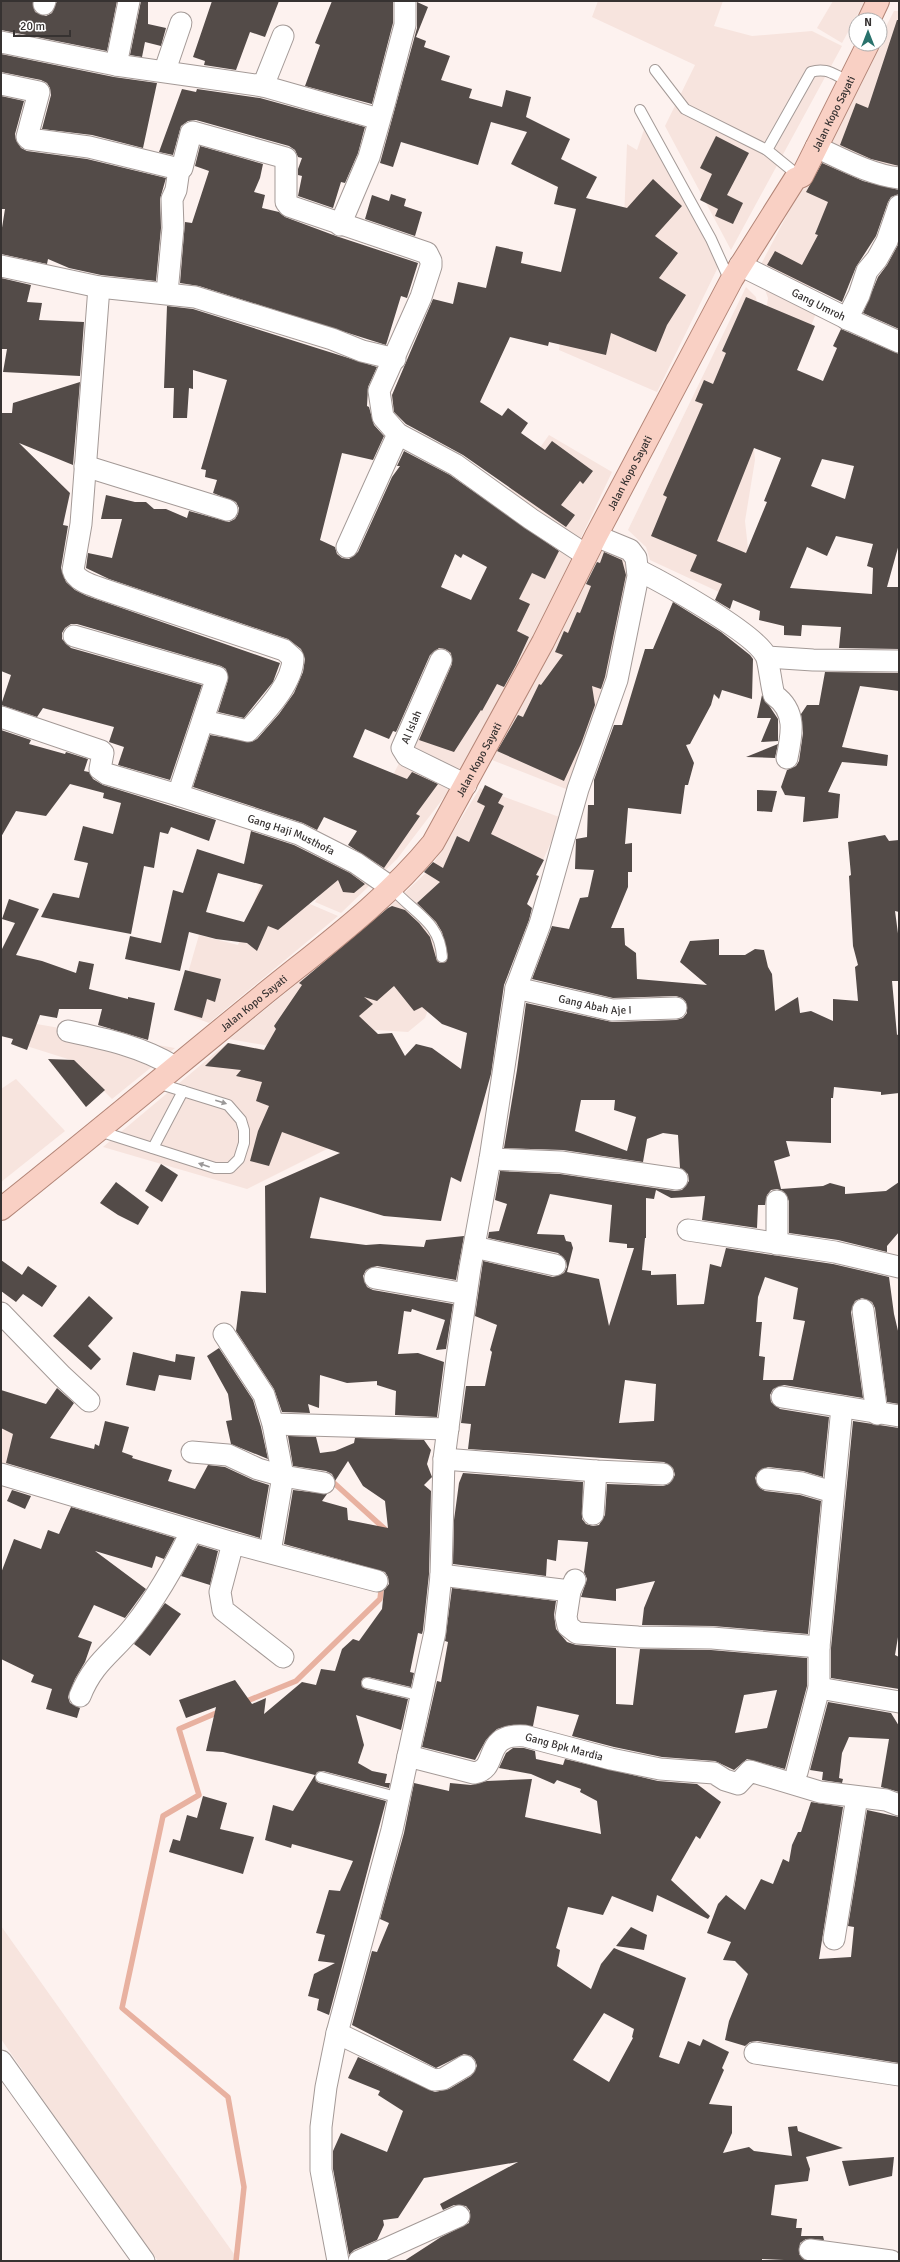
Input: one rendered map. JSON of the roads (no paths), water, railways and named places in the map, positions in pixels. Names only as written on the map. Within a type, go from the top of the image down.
[{"type":"main road","points":[[873,12],[878,1]]},
{"type":"main road","points":[[884,12],[889,1]]},
{"type":"main road","name":"Jalan Kopo Sayati","points":[[1,1209],[100,1131],[175,1067],[392,888],[433,843],[543,642],[586,555],[734,275],[794,175],[853,52]]},
{"type":"main road","name":"Jalan Kopo Sayati","points":[[794,175],[802,176],[864,52]]},
{"type":"street","points":[[116,65],[129,1]]},
{"type":"street","points":[[340,225],[369,157],[405,25],[405,1]]},
{"type":"street","points":[[165,70],[181,23]]},
{"type":"street","points":[[263,86],[283,36]]},
{"type":"street","points":[[1,42],[116,65],[165,70],[263,86],[379,119]]},
{"type":"street","points":[[1,84],[39,92],[27,137],[29,139],[90,147],[179,169]]},
{"type":"street","points":[[167,293],[173,228],[172,199],[176,190],[179,169],[182,168],[191,133],[193,132],[286,158],[286,202],[289,206],[340,225],[409,246],[426,253],[431,261],[431,266],[421,297],[395,359],[383,382],[379,400],[382,417],[398,434],[456,465],[586,555]]},
{"type":"street","points":[[816,147],[846,161],[890,177],[899,178]]},
{"type":"street","points":[[847,319],[859,295],[867,272],[877,259],[887,241],[899,206]]},
{"type":"street","points":[[1,266],[100,287],[167,293],[213,302],[332,339],[362,351],[395,359]]},
{"type":"street","name":"Gang Umroh","points":[[734,275],[847,319],[899,342]]},
{"type":"street","points":[[100,287],[81,524],[73,570],[74,575],[79,579],[105,590],[284,650],[292,657],[291,670],[275,700],[248,731],[203,721]]},
{"type":"street","points":[[347,547],[398,434]]},
{"type":"street","points":[[85,466],[227,510]]},
{"type":"street","points":[[338,2261],[323,2188],[320,2150],[326,2087],[337,2032],[400,1798],[435,1632],[441,1575],[444,1460],[466,1294],[490,1159],[516,988],[540,924],[578,789],[616,680],[638,570],[636,558],[630,550],[596,536]]},
{"type":"street","points":[[638,570],[682,594],[757,642],[767,656],[774,695],[786,704],[790,719],[791,741],[787,758]]},
{"type":"street","points":[[74,636],[217,677],[180,795]]},
{"type":"street","points":[[767,656],[813,660],[899,661]]},
{"type":"street","name":"Al Islah","points":[[441,660],[402,748],[407,756],[466,785]]},
{"type":"street","name":"Gang Haji Musthofa","points":[[1,717],[101,751],[103,753],[100,769],[107,774],[180,795],[299,834],[356,863],[392,888]]},
{"type":"street","name":"Gang Abah Aje I","points":[[516,988],[612,1010],[676,1008]]},
{"type":"street","points":[[68,1031],[113,1040],[160,1058],[175,1067]]},
{"type":"street","points":[[490,1159],[561,1162],[677,1179]]},
{"type":"street","points":[[777,1201],[777,1244]]},
{"type":"street","points":[[688,1230],[835,1252],[899,1267]]},
{"type":"street","points":[[474,1247],[555,1265]]},
{"type":"street","points":[[375,1278],[466,1294]]},
{"type":"street","points":[[863,1310],[877,1414]]},
{"type":"street","points":[[1,1313],[62,1376],[90,1401]]},
{"type":"street","points":[[224,1334],[264,1396],[273,1424],[283,1476],[270,1552]]},
{"type":"street","points":[[782,1397],[877,1414],[899,1416]]},
{"type":"street","points":[[797,1772],[819,1688],[819,1647],[842,1407]]},
{"type":"street","points":[[273,1424],[448,1429]]},
{"type":"street","points":[[192,1452],[228,1455],[258,1468],[283,1476],[324,1483]]},
{"type":"street","points":[[444,1460],[596,1471],[663,1474]]},
{"type":"street","points":[[593,1514],[596,1471]]},
{"type":"street","points":[[1,1474],[233,1544],[270,1552],[377,1581]]},
{"type":"street","points":[[767,1480],[802,1483],[833,1492]]},
{"type":"street","points":[[80,1696],[90,1672],[133,1628],[151,1604],[175,1564],[191,1532]]},
{"type":"street","points":[[233,1544],[220,1592],[223,1610],[283,1657]]},
{"type":"street","points":[[441,1575],[573,1585],[567,1622],[571,1630],[577,1633],[638,1637],[712,1638],[819,1647]]},
{"type":"street","points":[[819,1688],[899,1702]]},
{"type":"street","name":"Gang Bpk Mardia","points":[[408,1756],[474,1773],[480,1772],[484,1770],[498,1742],[511,1735],[525,1736],[618,1761],[660,1769],[714,1773],[724,1780],[738,1784],[750,1770],[820,1792],[856,1797]]},
{"type":"street","points":[[834,1939],[856,1797],[886,1800],[899,1805]]},
{"type":"street","points":[[337,2032],[434,2080],[443,2079],[465,2066]]},
{"type":"street","points":[[755,2053],[899,2075]]},
{"type":"street","points":[[1,2061],[144,2261]]},
{"type":"street","points":[[359,2261],[459,2216]]},
{"type":"street","points":[[823,2254],[891,2261]]},
{"type":"lane","points":[[767,150],[811,72],[819,69],[840,77]]},
{"type":"lane","points":[[655,70],[685,109],[767,150],[794,175]]},
{"type":"lane","points":[[640,110],[711,239],[734,275]]},
{"type":"lane","points":[[392,888],[401,899],[434,928],[441,942],[442,957]]},
{"type":"lane","points":[[100,1131],[215,1168],[230,1168],[239,1159],[244,1143],[244,1130],[237,1115],[228,1105],[157,1082]]},
{"type":"lane","points":[[153,1148],[183,1091]]},
{"type":"lane","points":[[367,1683],[422,1696]]},
{"type":"lane","points":[[321,1777],[400,1798]]},
{"type":"waterway","points":[[334,1483],[387,1531]]},
{"type":"waterway","points":[[242,1703],[296,1681],[380,1599],[382,1583]]},
{"type":"waterway","points":[[221,1711],[179,1729],[199,1795],[163,1816],[122,2008],[228,2097],[244,2187],[236,2261]]}]
